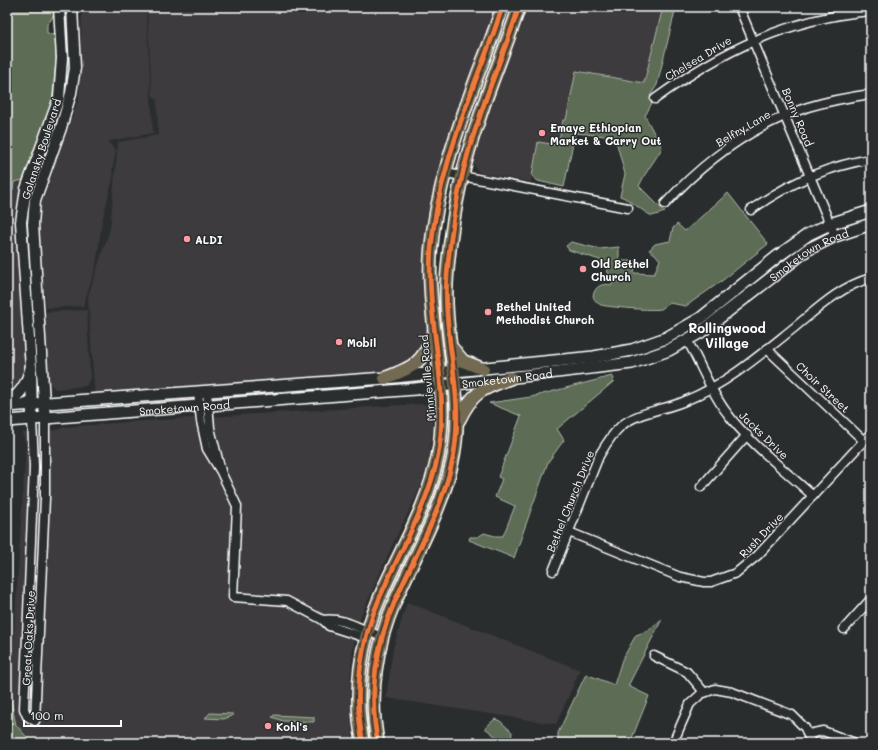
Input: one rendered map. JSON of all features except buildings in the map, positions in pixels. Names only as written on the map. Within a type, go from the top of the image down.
[{"type":"main road","name":"Minnieville Road","points":[[363,743],[358,689],[367,632],[379,597],[428,492],[434,473],[441,433],[440,386],[430,284],[430,254],[434,223],[446,173],[463,114],[502,7]]},
{"type":"main road","points":[[378,743],[374,692],[378,656],[383,637],[395,601],[442,501],[452,462],[457,423],[446,278],[453,224],[462,176],[478,119],[519,7]]},
{"type":"main road","name":"Smoketown Road","points":[[7,406],[454,372],[609,355],[632,350],[666,338],[701,318],[794,243],[830,224],[871,212]]},
{"type":"main road","name":"Smoketown Road","points":[[7,421],[440,386],[632,363],[658,355],[715,323],[807,250],[835,236],[871,224]]},
{"type":"main road","points":[[385,378],[409,369],[420,360],[429,346],[434,331]]},
{"type":"main road","points":[[452,347],[455,354],[463,361],[483,368]]},
{"type":"main road","points":[[7,403],[25,386],[31,368]]},
{"type":"main road","points":[[457,423],[466,406],[477,393],[511,378]]},
{"type":"street","name":"Golansky Boulevard","points":[[32,419],[33,404],[31,368],[22,247],[23,203],[32,169],[59,98],[62,75],[59,7]]},
{"type":"street","name":"Golansky Boulevard","points":[[45,418],[33,246],[34,205],[44,172],[62,128],[71,93],[75,68],[72,7]]},
{"type":"street","name":"Bonny Road","points":[[739,7],[835,236]]},
{"type":"street","name":"Chelsea Drive","points":[[655,99],[717,57],[754,40],[814,21],[871,11]]},
{"type":"street","points":[[60,27],[73,26]]},
{"type":"street","name":"Belfry Lane","points":[[664,204],[692,176],[715,157],[753,132],[813,106],[871,94]]},
{"type":"street","points":[[751,210],[779,191],[810,176],[843,165],[871,159]]},
{"type":"street","points":[[446,173],[628,208]]},
{"type":"street","points":[[23,203],[34,205]]},
{"type":"street","name":"Bethel Church Drive","points":[[553,571],[599,456],[605,445],[620,426],[640,416],[688,400],[736,373],[830,298],[854,284],[871,278]]},
{"type":"street","name":"Jacks Drive","points":[[687,340],[711,387],[727,414],[747,435],[813,496]]},
{"type":"street","name":"Choir Street","points":[[767,349],[864,441]]},
{"type":"street","points":[[203,392],[203,432],[207,449],[234,497],[238,514],[233,597],[287,601],[323,620],[329,626],[337,630],[360,636],[367,632],[383,637]]},
{"type":"street","name":"Great Oaks Drive","points":[[32,419],[34,467],[24,709],[27,716],[35,721],[45,498],[45,418]]},
{"type":"street","name":"Rush Drive","points":[[569,532],[680,577],[711,582],[736,573],[751,562],[871,433]]},
{"type":"street","points":[[701,487],[747,435]]},
{"type":"street","points":[[844,629],[871,599]]},
{"type":"street","points":[[654,656],[687,672],[704,692]]},
{"type":"street","points":[[673,743],[690,704],[704,692],[715,689],[732,692],[792,715],[802,724],[809,734],[811,743]]},
{"type":"street","points":[[809,734],[823,731],[855,743]]},
{"type":"shaded area","points":[[82,7],[146,7],[153,133],[109,141],[110,145],[116,150],[112,172],[114,174],[102,221],[96,266],[83,306],[46,308],[37,214],[79,98]]},
{"type":"shaded area","points":[[147,7],[501,7],[437,210],[429,346],[401,372],[95,400],[88,296],[110,229],[118,142],[158,135],[157,100],[152,95]]},
{"type":"shaded area","points":[[526,7],[676,7],[657,85],[576,71],[566,121],[562,120],[558,145],[538,142],[531,182],[481,173],[476,169],[473,161],[485,120]]},
{"type":"shaded area","points":[[7,172],[26,176],[22,191],[27,376],[7,398]]},
{"type":"shaded area","points":[[87,310],[90,378],[86,386],[55,389],[48,381],[43,312]]},
{"type":"shaded area","points":[[420,404],[431,405],[433,427],[429,460],[421,486],[361,616],[353,648],[350,682],[353,743],[32,743],[16,725],[10,696],[26,444],[22,433],[57,430],[65,427],[142,421]]},
{"type":"shaded area","points":[[407,602],[580,670],[556,724],[386,698],[393,649]]},
{"type":"green space","points":[[7,7],[46,7],[52,9],[54,13],[51,20],[47,24],[47,33],[55,35],[56,61],[52,102],[23,180],[14,182],[13,190],[9,185],[7,186]]},
{"type":"green space","points":[[663,7],[676,7],[657,85],[650,96],[653,101],[645,116],[662,148],[639,186],[665,212],[652,216],[620,196],[625,174],[615,137],[575,133],[564,187],[538,181],[532,176],[538,142],[558,145],[563,120],[566,120],[576,71],[644,83]]},
{"type":"green space","points":[[728,193],[768,244],[723,280],[686,306],[669,303],[661,309],[641,309],[605,306],[596,302],[593,296],[595,290],[605,284],[612,285],[614,278],[610,277],[603,261],[569,250],[566,246],[571,242],[600,249],[619,247],[619,261],[636,261],[634,273],[654,274],[660,260],[649,250],[655,244],[670,241],[673,228],[677,224],[685,231]]},
{"type":"green space","points":[[612,376],[614,378],[613,382],[557,429],[564,440],[548,462],[514,558],[469,540],[470,537],[478,537],[484,533],[495,536],[503,536],[515,506],[495,497],[502,479],[498,477],[521,416],[489,403],[531,397]]},
{"type":"green space","points":[[662,619],[628,686],[649,696],[630,743],[558,743],[558,733],[586,674],[614,685],[622,660],[636,635],[647,631]]},
{"type":"green space","points":[[7,657],[12,657],[10,696],[16,725],[32,743],[7,743]]},
{"type":"green space","points":[[210,713],[234,715],[224,719],[205,718]]},
{"type":"green space","points":[[274,715],[314,717],[314,722],[283,721],[272,717]]},
{"type":"green space","points":[[495,719],[500,721],[512,732],[511,743],[504,743],[485,728]]},
{"type":"cycle path","points":[[363,743],[359,706],[360,669],[363,650],[373,614],[428,492],[438,455],[442,404],[431,301],[430,275],[431,249],[437,206],[454,141],[502,7]]},
{"type":"cycle path","points":[[378,743],[375,725],[374,689],[383,635],[395,601],[427,533],[441,499],[452,463],[456,439],[456,392],[446,299],[447,276],[454,216],[467,157],[519,7]]},
{"type":"place","name":"Emaye Ethiopian Market & Carry Out","points":[[542,133]]},
{"type":"place","name":"ALDI","points":[[187,239]]},
{"type":"place","name":"Old Bethel Church","points":[[583,269]]},
{"type":"place","name":"Bethel United Methodist Church","points":[[488,312]]},
{"type":"place","name":"Mobil","points":[[339,342]]},
{"type":"place","name":"Kohl's","points":[[268,726]]},
{"type":"district","name":"Rollingwood Village","points":[[727,334]]}]
